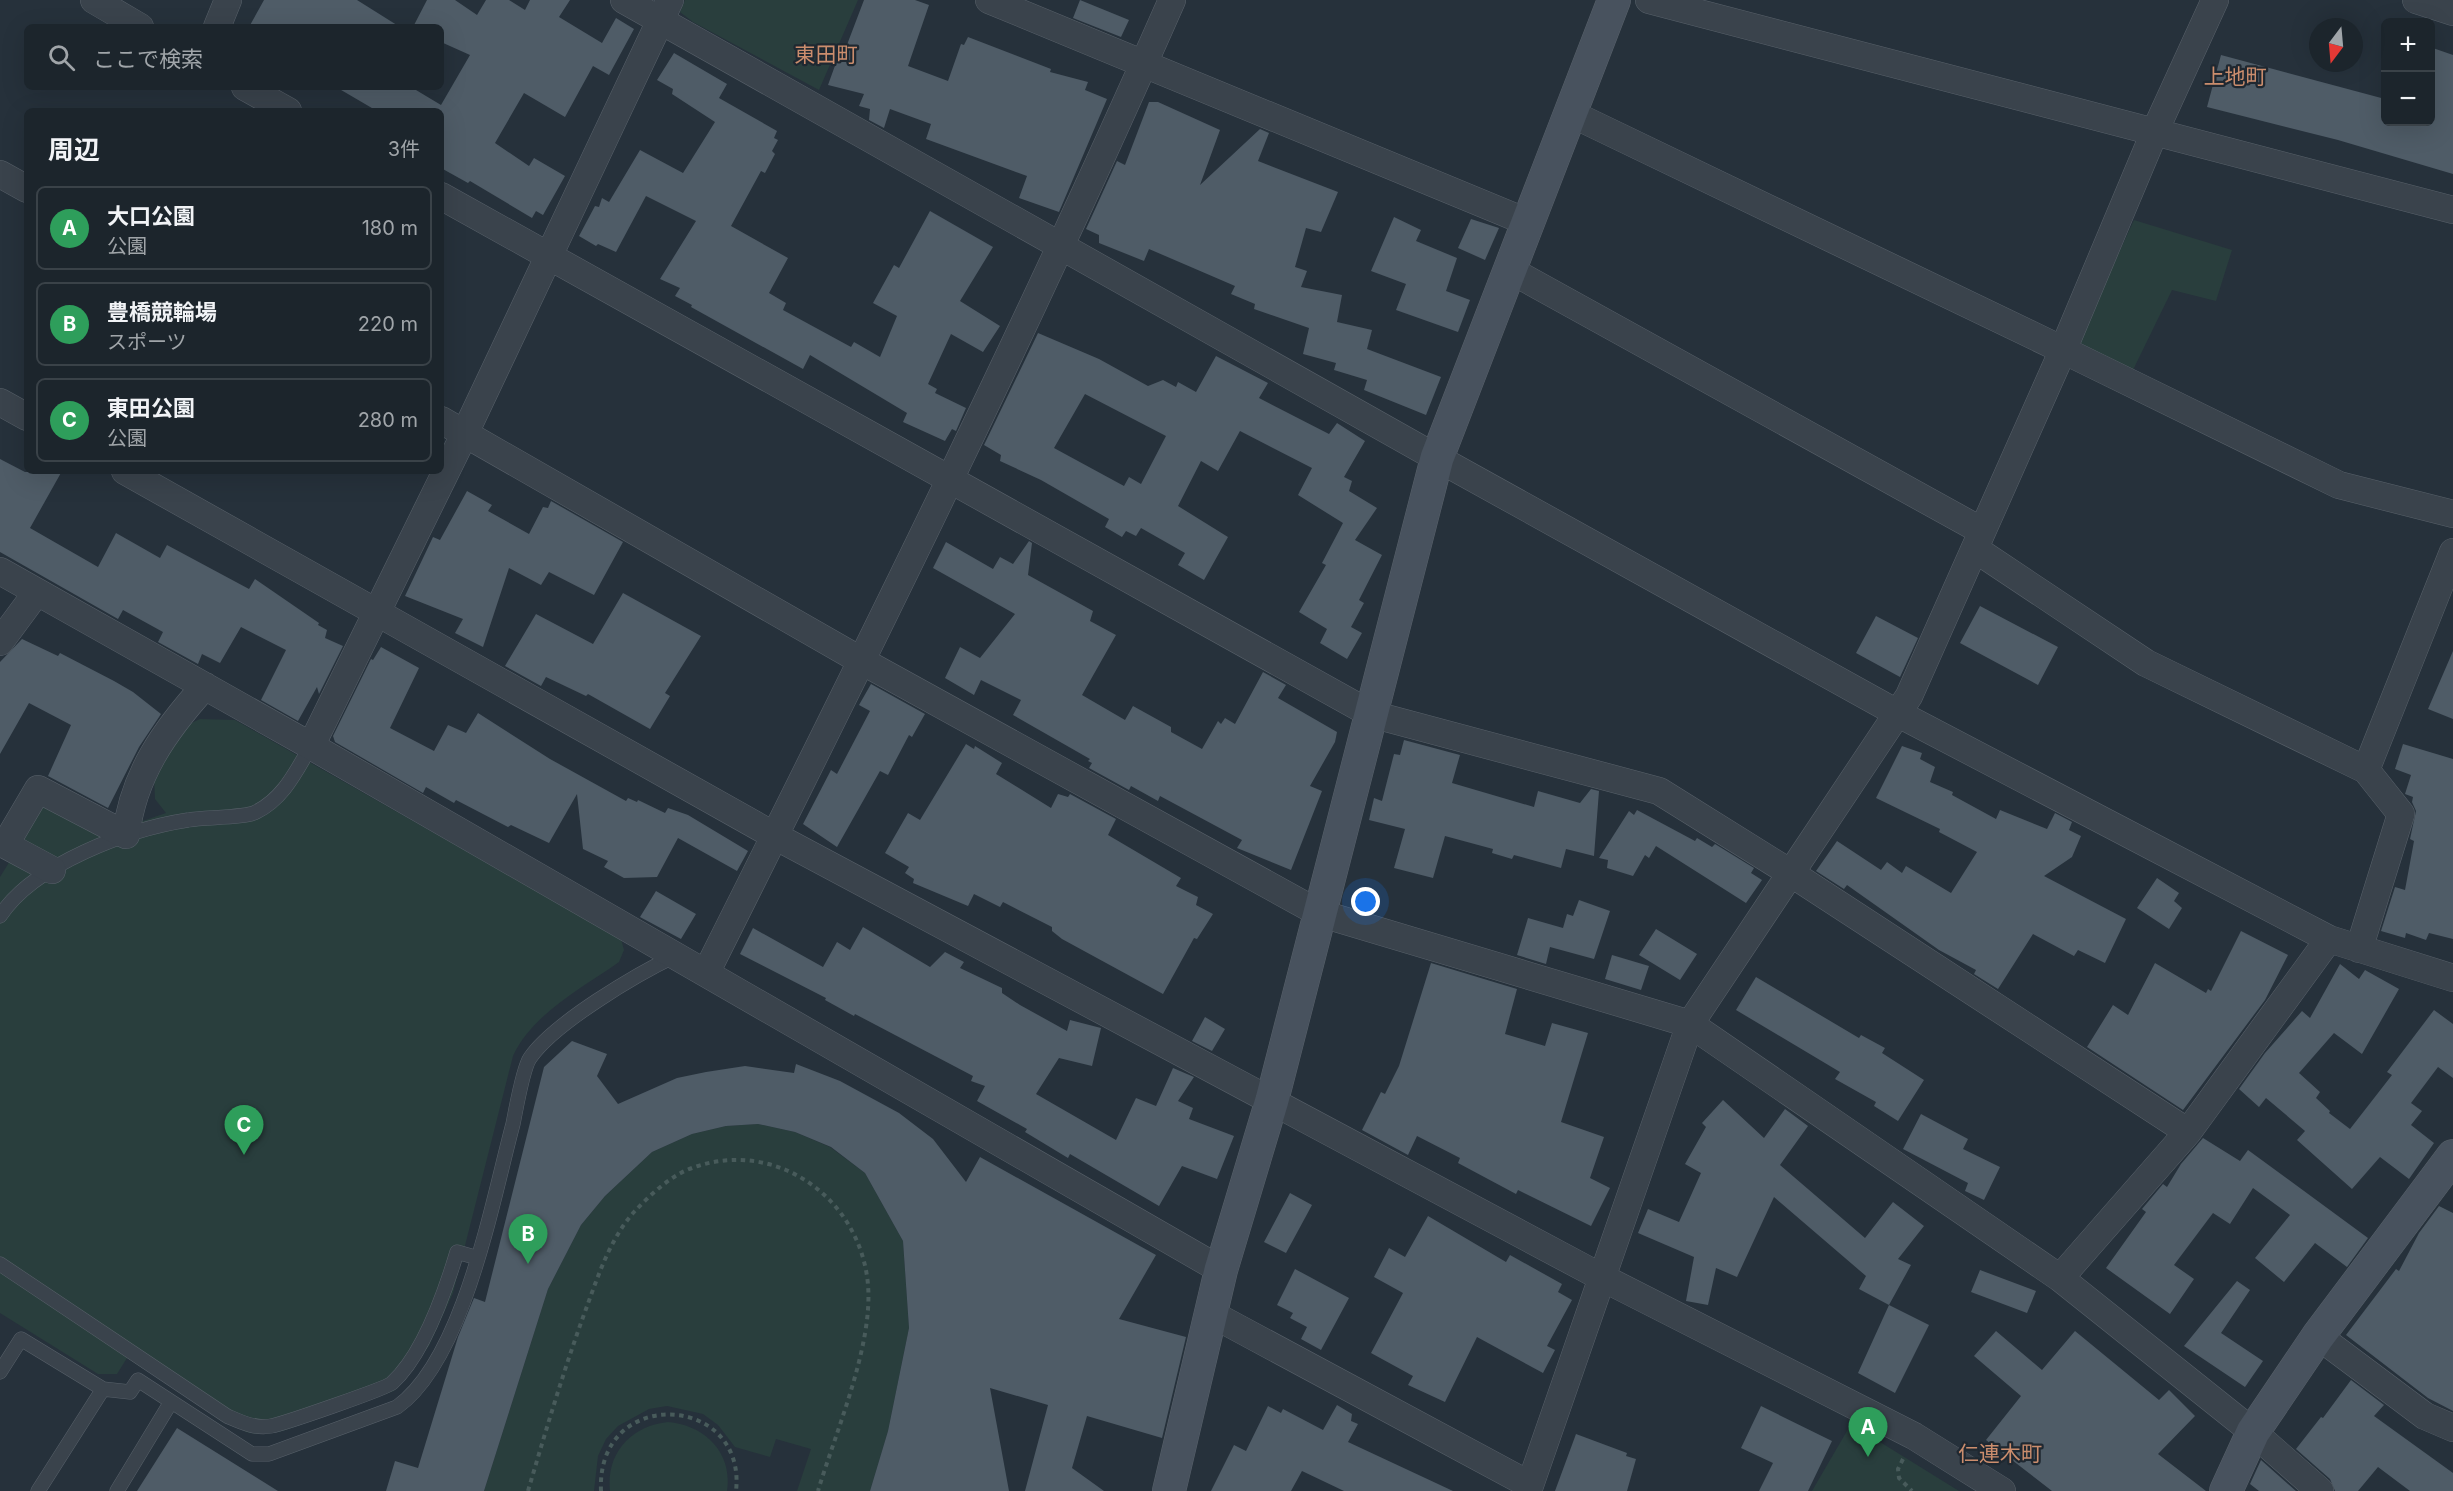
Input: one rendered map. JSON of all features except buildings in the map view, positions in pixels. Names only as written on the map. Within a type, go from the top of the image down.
[{"type":"street","points":[[94,0],[135,24]]},
{"type":"street","points":[[218,24],[228,0]]},
{"type":"street","points":[[624,0],[666,11],[1062,246],[1437,458],[1897,713],[2329,939],[2453,978]]},
{"type":"street","points":[[989,0],[1143,66],[1527,222]]},
{"type":"street","points":[[706,973],[950,480],[1062,246],[1172,0]]},
{"type":"street","points":[[1169,1491],[1221,1270],[1272,1100],[1437,458],[1614,0]]},
{"type":"street","points":[[1649,0],[1885,64],[2155,131],[2453,210]]},
{"type":"street","points":[[1210,1313],[1529,1488],[1690,1024],[1909,696],[2063,350],[2155,131],[2215,0]]},
{"type":"street","points":[[2416,0],[2453,12]]},
{"type":"street","points":[[311,746],[465,433],[666,11]]},
{"type":"street","points":[[250,90],[283,108]]},
{"type":"street","points":[[1570,113],[2339,485],[2453,514]]},
{"type":"street","points":[[0,174],[24,187]]},
{"type":"street","points":[[444,198],[1371,714],[1659,791],[2188,1132]]},
{"type":"street","points":[[1510,270],[1978,540],[2146,663],[2366,770],[2401,814],[2359,949]]},
{"type":"street","points":[[0,402],[24,415]]},
{"type":"street","points":[[444,422],[860,660],[1319,912],[1690,1024],[2060,1278],[2253,1432],[2320,1491]]},
{"type":"street","points":[[130,474],[775,836],[1603,1278],[1914,1436],[2002,1491]]},
{"type":"street","points":[[2366,770],[2453,552]]},
{"type":"street","points":[[0,572],[311,746],[1221,1270]]},
{"type":"street","points":[[0,642],[37,592]]},
{"type":"street","points":[[52,870],[4,849],[38,789],[126,835],[137,786],[157,744],[175,719],[205,686]]},
{"type":"street","points":[[2060,1278],[2188,1132],[2329,939]]},
{"type":"street","points":[[2226,1491],[2253,1432],[2318,1336],[2447,1176]]},
{"type":"street","points":[[2318,1336],[2425,1416],[2453,1428]]},
{"type":"lane","points":[[0,915],[7,904],[31,882],[126,835],[186,820],[254,814],[269,804],[286,787],[311,746]]},
{"type":"lane","points":[[0,1372],[21,1339],[103,1389],[130,1392],[138,1380],[252,1454],[269,1454],[398,1407],[407,1400],[438,1358],[456,1321],[478,1258],[530,1058],[560,1028],[640,973],[675,956]]},
{"type":"lane","points":[[0,1264],[227,1416],[243,1424],[271,1427],[392,1384],[423,1341],[447,1288],[457,1252],[478,1258]]},
{"type":"lane","points":[[38,1491],[103,1389]]},
{"type":"lane","points":[[117,1491],[171,1402]]},
{"type":"path","points":[[528,1491],[573,1346],[601,1268],[616,1240],[634,1212],[671,1180],[690,1168],[733,1160],[777,1166],[818,1187],[848,1221],[865,1262],[868,1308],[863,1346],[818,1491]]},
{"type":"path","points":[[601,1491],[600,1474],[604,1458],[622,1431],[636,1421],[668,1413],[699,1420],[724,1442],[736,1472],[736,1491]]},
{"type":"green space","points":[[685,0],[858,0],[819,90],[693,22],[680,12]]},
{"type":"green space","points":[[2134,220],[2232,250],[2216,301],[2172,290],[2133,370],[2077,344]]},
{"type":"green space","points":[[200,719],[235,720],[621,939],[624,950],[619,962],[545,1014],[522,1041],[513,1056],[453,1293],[429,1346],[394,1391],[283,1431],[258,1434],[246,1432],[222,1420],[127,1358],[117,1374],[98,1374],[0,1313],[0,877],[23,840],[39,802],[102,835],[166,813],[155,799],[154,777],[181,728]]},
{"type":"green space","points":[[758,1124],[795,1132],[830,1147],[865,1173],[903,1241],[909,1328],[888,1431],[870,1491],[797,1491],[811,1449],[776,1439],[770,1457],[735,1447],[718,1425],[703,1414],[667,1406],[649,1409],[618,1426],[606,1439],[598,1456],[594,1491],[484,1491],[548,1289],[581,1225],[605,1196],[652,1152],[692,1134],[726,1126]]},
{"type":"green space","points":[[668,1422],[693,1429],[713,1443],[725,1464],[728,1477],[727,1491],[610,1491],[612,1465],[624,1444],[643,1429]]},
{"type":"green space","points":[[1851,1424],[1959,1491],[1812,1491]]},
{"type":"place","name":"東田公園","points":[[244,1155]]},
{"type":"place","name":"豊橋競輪場","points":[[528,1264]]},
{"type":"place","name":"大口公園","points":[[1868,1457]]},
{"type":"district","name":"東田町","points":[[826,54]]},
{"type":"district","name":"上地町","points":[[2235,76]]},
{"type":"district","name":"仁連木町","points":[[2000,1453]]}]
